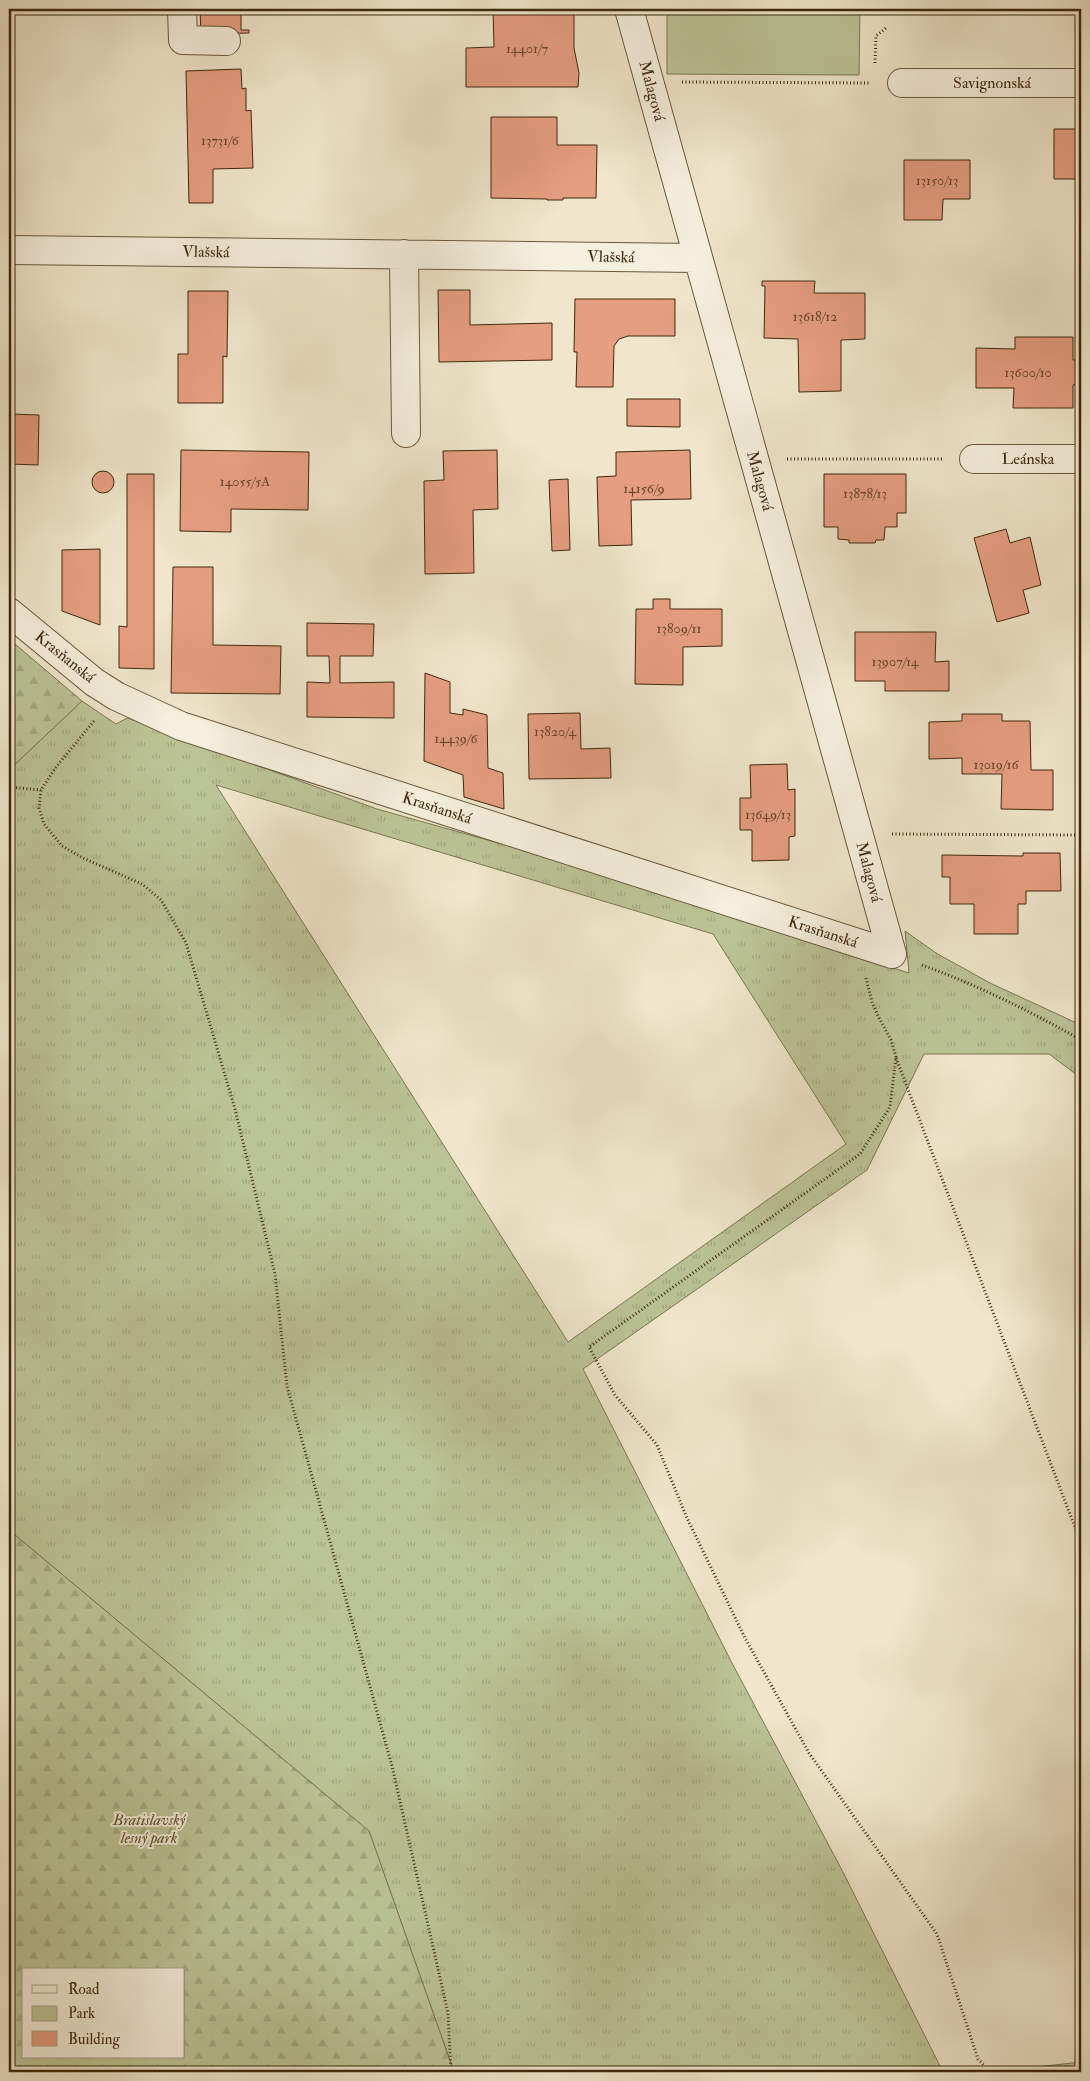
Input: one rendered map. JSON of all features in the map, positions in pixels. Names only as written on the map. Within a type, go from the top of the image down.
[{"type":"street","points":[[182,9],[182,40],[226,41]]},
{"type":"street","name":"Malagová","points":[[629,9],[892,954]]},
{"type":"street","name":"Savignonská","points":[[902,83],[1081,83]]},
{"type":"street","name":"Vlašská","points":[[9,250],[698,258]]},
{"type":"street","points":[[404,254],[406,433]]},
{"type":"street","name":"Leánska","points":[[974,459],[1081,459]]},
{"type":"street","name":"Krasňanská","points":[[9,612],[80,671],[116,696],[181,726],[892,954]]},
{"type":"path","points":[[875,64],[876,36],[886,28]]},
{"type":"path","points":[[649,82],[875,83]]},
{"type":"path","points":[[754,459],[974,459]]},
{"type":"path","points":[[116,696],[56,767],[41,790],[39,808],[44,824],[62,846],[83,858],[142,884],[160,900],[186,943],[235,1109],[275,1274],[287,1386],[392,1766],[448,2013],[451,2072]]},
{"type":"path","points":[[9,787],[41,790]]},
{"type":"path","points":[[859,834],[1081,835]]},
{"type":"path","points":[[866,945],[867,985],[878,1016],[891,1040],[1081,1543]]},
{"type":"path","points":[[892,954],[955,977],[1042,1018],[1081,1040]]},
{"type":"path","points":[[896,1057],[890,1107],[860,1154],[589,1347],[615,1395],[657,1445],[687,1518],[741,1629],[810,1753],[937,1934],[978,2059],[990,2072]]},
{"type":"green space","points":[[667,9],[860,9],[859,75],[667,74]]},
{"type":"green space","points":[[9,639],[82,701],[9,770]]},
{"type":"green space","points":[[82,701],[116,724],[127,718],[377,809],[509,846],[909,973],[905,931],[936,953],[990,983],[1081,1025],[1081,1078],[1049,1054],[924,1054],[867,1170],[583,1369],[733,1665],[844,1874],[943,2072],[454,2072],[369,1831],[9,1530],[9,770]],"holes":[[[216,785],[713,934],[846,1144],[568,1342]]]},
{"type":"green space","name":"Bratislavský lesný park","points":[[9,1530],[369,1831],[454,2072],[9,2072]]},
{"type":"green space","points":[[1081,2062],[1081,2072],[992,2072]]},
{"type":"building","points":[[200,9],[241,9],[241,30],[249,30],[249,33],[201,34]]},
{"type":"building","points":[[493,9],[574,9],[574,48],[579,73],[578,87],[466,87],[466,48],[494,47]]},
{"type":"building","points":[[241,69],[242,89],[246,88],[246,111],[251,110],[253,168],[213,169],[213,203],[189,203],[186,71]]},
{"type":"building","points":[[491,117],[557,117],[557,145],[597,145],[596,198],[547,200],[491,198]]},
{"type":"building","points":[[1054,129],[1081,129],[1081,179],[1054,179]]},
{"type":"building","points":[[904,160],[970,160],[970,199],[943,199],[942,220],[904,220]]},
{"type":"building","points":[[762,281],[815,281],[814,293],[865,293],[865,339],[841,340],[841,391],[799,392],[798,339],[764,338],[765,286],[762,286]]},
{"type":"building","points":[[438,290],[470,290],[470,325],[552,323],[552,360],[439,362]]},
{"type":"building","points":[[188,291],[228,291],[227,357],[223,356],[223,403],[178,403],[178,354],[188,354]]},
{"type":"building","points":[[575,299],[675,299],[675,336],[628,336],[619,339],[614,346],[613,387],[576,387],[577,352],[574,352]]},
{"type":"building","points":[[1015,337],[1073,337],[1073,360],[1080,360],[1080,384],[1073,385],[1073,408],[1013,408],[1014,388],[976,388],[976,348],[1015,349]]},
{"type":"building","points":[[627,399],[680,399],[680,427],[627,426]]},
{"type":"building","points":[[9,414],[39,415],[38,465],[9,464]]},
{"type":"building","points":[[181,450],[309,452],[308,510],[231,509],[231,532],[180,531]]},
{"type":"building","points":[[497,450],[498,509],[473,510],[474,573],[425,574],[424,481],[444,480],[443,451]]},
{"type":"building","points":[[690,450],[691,499],[631,500],[632,545],[599,546],[597,477],[616,476],[616,452]]},
{"type":"building","points":[[103,471],[113,478],[114,482],[107,492],[103,493],[93,486],[92,482],[99,472]]},
{"type":"building","points":[[127,474],[154,474],[154,669],[119,668],[119,626],[127,627]]},
{"type":"building","points":[[824,474],[906,474],[906,513],[897,513],[897,527],[885,527],[884,540],[876,540],[875,543],[849,543],[849,540],[838,539],[838,527],[824,527]]},
{"type":"building","points":[[568,479],[570,550],[552,551],[549,480]]},
{"type":"building","points":[[1006,529],[1010,543],[1030,537],[1041,585],[1023,590],[1029,613],[997,622],[974,538]]},
{"type":"building","points":[[100,549],[100,625],[62,611],[62,550]]},
{"type":"building","points":[[173,567],[213,567],[213,645],[281,646],[280,694],[171,693]]},
{"type":"building","points":[[653,599],[670,599],[670,609],[722,609],[722,646],[683,647],[683,685],[635,684],[636,609],[653,609]]},
{"type":"building","points":[[307,623],[374,624],[373,656],[340,656],[340,683],[394,682],[394,718],[307,717],[307,682],[330,683],[329,656],[307,656]]},
{"type":"building","points":[[855,632],[936,632],[935,662],[949,661],[949,691],[885,691],[885,681],[855,681]]},
{"type":"building","points":[[425,673],[450,682],[450,713],[463,715],[463,709],[487,715],[488,768],[503,773],[504,809],[464,797],[463,775],[424,761]]},
{"type":"building","points":[[580,713],[581,749],[610,748],[611,778],[529,779],[528,714]]},
{"type":"building","points":[[962,714],[1002,714],[1002,721],[1030,721],[1031,770],[1053,770],[1053,810],[1001,809],[1002,774],[962,774],[962,758],[929,759],[929,722],[962,721]]},
{"type":"building","points":[[787,764],[788,790],[795,789],[795,836],[789,837],[789,860],[752,861],[752,830],[740,830],[740,798],[751,798],[750,765]]},
{"type":"building","points":[[1023,853],[1060,853],[1061,891],[1026,891],[1026,904],[1018,904],[1018,934],[974,934],[974,904],[950,904],[950,877],[942,877],[942,855],[1023,856]]}]
